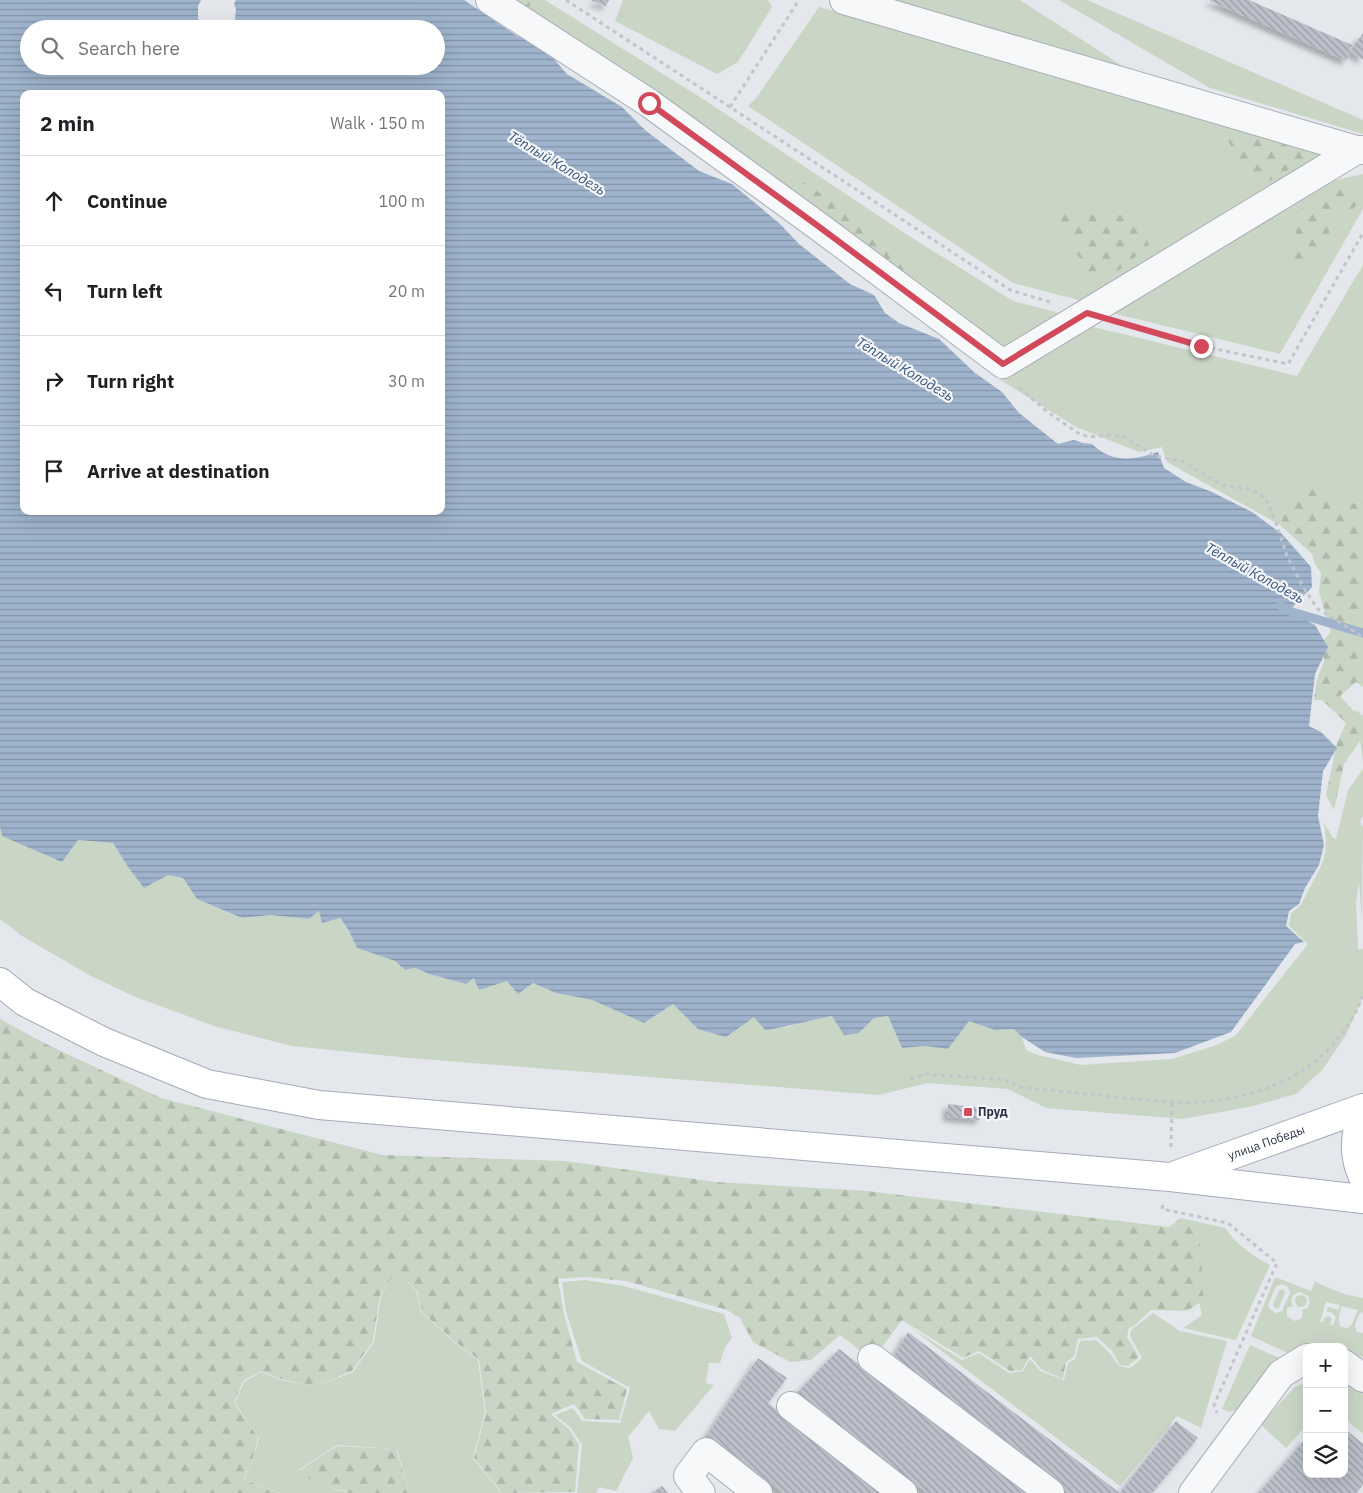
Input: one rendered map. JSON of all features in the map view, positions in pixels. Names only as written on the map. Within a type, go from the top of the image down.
[{"type":"main road","points":[[0,982],[25,1002],[104,1042],[207,1084],[319,1105],[1170,1177],[1363,1199]]},
{"type":"main road","name":"улица Победы","points":[[1170,1177],[1363,1108]]},
{"type":"main road","points":[[1363,1116],[1358,1125],[1355,1146],[1358,1167],[1363,1177]]},
{"type":"street","points":[[490,0],[649,103],[1003,364],[1360,150]]},
{"type":"street","points":[[844,0],[1360,150]]},
{"type":"street","points":[[872,1358],[1050,1493]]},
{"type":"street","points":[[1194,1493],[1281,1374],[1303,1360]]},
{"type":"street","points":[[1348,1367],[1363,1378]]},
{"type":"street","points":[[791,1406],[903,1493]]},
{"type":"street","points":[[701,1493],[688,1476],[706,1452],[747,1490]]},
{"type":"path","points":[[566,0],[1010,290],[1087,313],[1201,346],[1288,364],[1363,233]]},
{"type":"path","points":[[730,107],[799,0]]},
{"type":"path","points":[[1003,364],[1019,388],[1049,413],[1078,433],[1089,437],[1122,436],[1155,456],[1184,462],[1222,485],[1253,490],[1266,500],[1287,556],[1303,588],[1318,609],[1363,637]]},
{"type":"path","points":[[910,1079],[924,1074],[1006,1080],[1020,1087],[1172,1102],[1205,1102],[1242,1095],[1288,1080],[1317,1062],[1340,1038],[1363,996]]},
{"type":"path","points":[[1232,1441],[1214,1405],[1277,1263]]},
{"type":"green space","points":[[506,0],[545,0],[520,10]]},
{"type":"green space","points":[[545,0],[706,101],[906,234],[1013,301],[1071,316],[1003,357],[520,10]]},
{"type":"green space","points":[[623,0],[768,0],[772,7],[738,62],[717,74],[615,21]]},
{"type":"green space","points":[[879,0],[1020,0],[1132,72]]},
{"type":"green space","points":[[1059,0],[1087,0],[1363,120],[1363,134],[1210,88]]},
{"type":"green space","points":[[819,7],[969,47],[1335,153],[1082,301],[1013,283],[748,106],[757,97]]},
{"type":"green space","points":[[1225,135],[1277,138],[1310,157],[1270,181],[1247,175]]},
{"type":"green space","points":[[1363,174],[1363,209],[1280,354],[1104,311],[1323,183]]},
{"type":"green space","points":[[804,182],[905,253],[903,278],[797,197]]},
{"type":"green space","points":[[1342,187],[1363,192],[1359,202],[1348,211],[1334,217],[1327,238],[1316,254],[1293,261],[1297,236],[1289,219],[1305,205]]},
{"type":"green space","points":[[1061,214],[1136,215],[1149,245],[1122,268],[1091,287],[1082,261],[1062,235]]},
{"type":"green space","points":[[1363,265],[1363,496],[1357,505],[1290,499],[1280,525],[1167,462],[1162,447],[1139,452],[1076,427],[999,379],[1085,325],[1297,376]]},
{"type":"green space","points":[[1316,487],[1357,505],[1363,496],[1363,687],[1356,682],[1340,696],[1358,716],[1360,741],[1344,764],[1334,810],[1326,795],[1337,743],[1346,723],[1322,700],[1314,700],[1317,680],[1324,661],[1323,641],[1331,632],[1319,592],[1321,573],[1315,564],[1312,554],[1280,525],[1290,499]]},
{"type":"green space","points":[[1356,710],[1363,716],[1363,762],[1360,738],[1344,721]]},
{"type":"green space","points":[[1363,769],[1363,816],[1360,822],[1363,827],[1362,920],[1359,882],[1356,902],[1358,949],[1363,949],[1363,997],[1346,1035],[1323,1069],[1296,1094],[1253,1106],[1183,1119],[1046,1108],[1008,1089],[928,1083],[878,1095],[409,1058],[292,1046],[214,1026],[133,996],[89,975],[22,936],[0,919],[0,827],[2,836],[113,843],[128,867],[183,878],[197,899],[242,918],[270,915],[309,919],[319,911],[339,918],[349,931],[357,948],[395,961],[405,970],[415,968],[429,974],[466,984],[475,978],[479,990],[507,980],[533,983],[556,993],[592,1000],[644,1023],[673,1004],[698,1029],[755,1017],[788,1027],[803,1021],[832,1016],[859,1033],[874,1018],[888,1016],[902,1048],[925,1046],[948,1049],[969,1020],[995,1030],[1014,1029],[1022,1037],[1026,1050],[1038,1055],[1081,1065],[1172,1059],[1217,1045],[1236,1035],[1308,944],[1289,926],[1291,913],[1302,902],[1322,864],[1326,843],[1324,823],[1333,838],[1336,839],[1348,790]]},
{"type":"green space","points":[[0,1019],[46,1044],[161,1098],[382,1155],[565,1161],[716,1182],[867,1191],[1169,1227],[1181,1218],[1194,1231],[1201,1250],[1204,1300],[1187,1311],[1151,1310],[1134,1326],[1129,1328],[1127,1337],[1139,1357],[1128,1366],[1120,1365],[1112,1351],[1097,1337],[1078,1339],[1074,1357],[1066,1362],[1063,1379],[1042,1370],[1030,1356],[1022,1370],[1010,1371],[979,1351],[963,1358],[902,1320],[882,1347],[862,1352],[840,1335],[811,1360],[790,1362],[753,1342],[740,1318],[727,1310],[626,1281],[585,1277],[558,1279],[564,1314],[577,1362],[627,1389],[619,1420],[585,1419],[574,1404],[551,1414],[570,1430],[579,1445],[575,1492],[502,1493],[474,1458],[486,1413],[479,1360],[454,1341],[422,1312],[417,1291],[397,1270],[380,1295],[373,1341],[352,1371],[314,1387],[278,1378],[261,1371],[243,1381],[234,1403],[258,1437],[252,1462],[243,1479],[279,1493],[0,1493]]},
{"type":"green space","points":[[1181,1218],[1225,1228],[1245,1250],[1270,1265],[1236,1340],[1183,1328],[1202,1315],[1198,1297],[1197,1235]]},
{"type":"green space","points":[[397,1270],[416,1291],[421,1312],[454,1342],[478,1360],[485,1413],[473,1458],[501,1493],[410,1493],[397,1449],[337,1445],[297,1471],[322,1486],[349,1492],[280,1493],[244,1479],[252,1462],[259,1438],[235,1403],[244,1382],[261,1372],[278,1379],[314,1387],[353,1372],[374,1342],[381,1295]]},
{"type":"green space","points":[[1275,1277],[1311,1291],[1315,1281],[1338,1292],[1363,1298],[1363,1312],[1359,1314],[1355,1325],[1357,1332],[1363,1333],[1363,1357],[1348,1354],[1348,1343],[1303,1343],[1303,1349],[1290,1354],[1251,1336]],"holes":[[[1279,1285],[1288,1288],[1290,1293],[1282,1311],[1276,1313],[1268,1306],[1275,1288]],[[1300,1292],[1308,1296],[1310,1303],[1307,1308],[1302,1310],[1302,1318],[1295,1321],[1287,1316],[1287,1308],[1293,1306],[1291,1300],[1293,1295]],[[1326,1302],[1340,1305],[1338,1310],[1329,1307],[1326,1311],[1336,1317],[1333,1325],[1330,1325],[1332,1319],[1328,1316],[1324,1318],[1323,1322],[1320,1322]],[[1342,1306],[1358,1310],[1352,1324],[1348,1328],[1341,1327],[1339,1322]]]},
{"type":"green space","points":[[585,1280],[624,1286],[724,1314],[732,1338],[725,1347],[720,1363],[709,1363],[706,1383],[714,1385],[675,1431],[659,1429],[649,1411],[628,1437],[633,1458],[616,1491],[599,1487],[596,1493],[577,1493],[582,1445],[571,1428],[555,1415],[573,1408],[582,1421],[620,1423],[630,1388],[582,1361],[566,1312],[562,1282]]},
{"type":"green space","points":[[1283,1289],[1285,1293],[1279,1308],[1275,1308],[1273,1305],[1279,1290]]},
{"type":"green space","points":[[1301,1295],[1307,1301],[1301,1307],[1295,1301]]},
{"type":"green space","points":[[1153,1313],[1180,1331],[1227,1341],[1201,1428],[1177,1416],[1120,1486],[910,1327],[962,1360],[979,1353],[1009,1373],[1023,1371],[1030,1359],[1040,1371],[1064,1380],[1068,1363],[1075,1359],[1080,1341],[1096,1340],[1109,1352],[1119,1366],[1130,1368],[1142,1358],[1130,1336],[1131,1330]]},
{"type":"green space","points":[[1250,1345],[1284,1360],[1239,1408],[1230,1412],[1222,1409]]},
{"type":"green space","points":[[1348,1378],[1363,1387],[1363,1434],[1348,1421]]},
{"type":"green space","points":[[1303,1384],[1303,1429],[1286,1448],[1260,1424],[1295,1387]]},
{"type":"green space","points":[[337,1446],[396,1449],[410,1493],[346,1493],[348,1491],[322,1486],[297,1472]]},
{"type":"water","points":[[0,0],[464,0],[517,36],[546,50],[567,74],[622,107],[645,130],[699,171],[732,184],[779,223],[799,244],[850,284],[874,295],[885,313],[899,323],[939,339],[975,373],[1002,392],[1019,413],[1058,444],[1074,440],[1092,444],[1108,455],[1124,458],[1140,457],[1158,452],[1164,468],[1186,482],[1212,492],[1252,512],[1282,534],[1311,567],[1312,587],[1289,611],[1315,625],[1328,647],[1315,674],[1309,726],[1321,732],[1337,748],[1323,771],[1318,816],[1324,845],[1319,865],[1305,888],[1299,904],[1289,911],[1286,926],[1304,942],[1295,944],[1231,1032],[1175,1053],[1076,1058],[1045,1052],[1022,1037],[1014,1029],[995,1030],[969,1021],[948,1049],[925,1046],[902,1048],[888,1016],[874,1018],[859,1033],[844,1035],[832,1016],[765,1030],[754,1017],[726,1037],[698,1029],[673,1004],[644,1023],[592,1000],[556,993],[533,983],[518,994],[507,981],[479,990],[474,978],[466,984],[429,974],[415,968],[405,970],[395,961],[357,948],[340,918],[322,923],[319,911],[309,919],[270,915],[242,918],[197,899],[183,878],[168,875],[144,888],[113,843],[78,840],[62,862],[2,836],[0,827]]},
{"type":"pier","points":[[201,0],[236,0],[234,4],[236,9],[235,20],[198,20],[198,6]]},
{"type":"building","points":[[590,0],[609,0],[606,6]]},
{"type":"building","points":[[1249,0],[1352,45],[1346,61],[1210,1]]},
{"type":"building","points":[[1363,33],[1363,60],[1350,51]]},
{"type":"building","points":[[948,1104],[982,1108],[980,1120],[947,1117]]},
{"type":"building","points":[[908,1332],[1120,1493],[1068,1493],[894,1356]]},
{"type":"building","points":[[839,1349],[1028,1493],[927,1493],[797,1393]]},
{"type":"building","points":[[758,1358],[787,1378],[768,1403],[883,1493],[783,1493],[708,1434]]},
{"type":"building","points":[[1176,1421],[1198,1438],[1152,1493],[1120,1493]]},
{"type":"building","points":[[1348,1431],[1363,1444],[1363,1485],[1356,1493],[1259,1493],[1303,1442],[1303,1478],[1348,1478]]},
{"type":"building","points":[[662,1486],[668,1493],[652,1493]]},
{"type":"waterway","name":"Тёплый Колодезь","points":[[1280,606],[1289,611],[1363,633]]},
{"type":"place","name":"Пруд","points":[[968,1112]]},
{"type":"route","points":[[649,103],[1003,364],[1087,313],[1201,346]]}]
